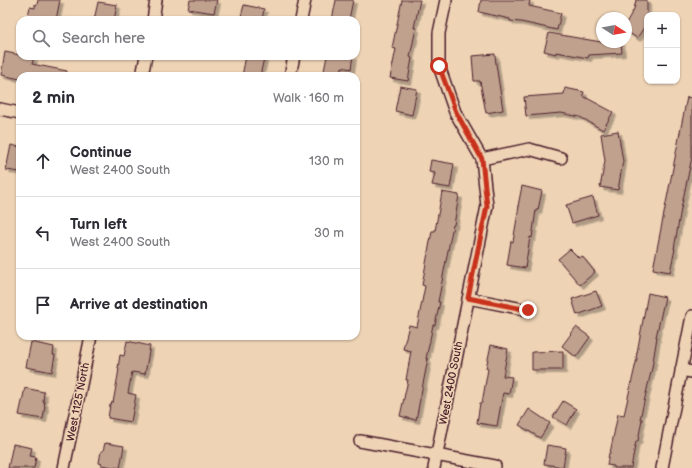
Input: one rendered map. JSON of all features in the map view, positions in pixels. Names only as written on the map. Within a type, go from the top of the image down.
[{"type":"street","points":[[154,16],[156,0]]},
{"type":"street","points":[[302,16],[305,0]]},
{"type":"street","name":"West 2400 South","points":[[434,468],[487,206],[482,159],[456,112],[439,66],[439,33],[446,0]]},
{"type":"street","points":[[143,72],[145,60]]},
{"type":"street","points":[[291,72],[293,60]]},
{"type":"street","points":[[0,109],[16,111]]},
{"type":"street","points":[[482,159],[529,149],[561,158]]},
{"type":"street","points":[[468,298],[528,310]]},
{"type":"street","points":[[662,468],[687,371],[692,316]]},
{"type":"street","name":"West 1125 North","points":[[64,468],[90,340]]},
{"type":"street","points":[[360,441],[495,466]]},
{"type":"building","points":[[38,0],[60,0],[57,16],[28,16],[30,7],[35,8],[35,4],[37,5]]},
{"type":"building","points":[[190,0],[217,0],[214,13],[188,9]]},
{"type":"building","points":[[336,0],[353,0],[350,16],[333,16]]},
{"type":"building","points":[[402,0],[420,0],[414,28],[416,28],[410,57],[412,58],[408,81],[390,78],[396,49],[392,48]]},
{"type":"building","points":[[481,0],[530,0],[529,6],[561,13],[557,30],[510,21],[510,19],[479,12]]},
{"type":"building","points":[[636,0],[647,0],[647,12],[644,12],[644,28],[637,38],[632,35],[632,12]]},
{"type":"building","points":[[98,2],[117,5],[115,16],[95,16]]},
{"type":"building","points":[[244,5],[264,9],[263,16],[241,16]]},
{"type":"building","points":[[549,33],[596,41],[596,48],[622,48],[622,53],[589,55],[588,58],[544,51]]},
{"type":"building","points":[[5,52],[16,54],[16,60],[33,60],[32,64],[67,71],[16,72],[16,78],[1,75]]},
{"type":"building","points":[[495,54],[503,110],[486,113],[480,81],[474,81],[472,56]]},
{"type":"building","points":[[245,60],[264,60],[261,72],[243,72]]},
{"type":"building","points":[[326,60],[352,60],[351,69],[342,67],[341,72],[324,72]]},
{"type":"building","points":[[400,86],[417,89],[412,115],[395,111]]},
{"type":"building","points":[[565,88],[584,92],[583,96],[613,112],[603,130],[580,117],[561,113],[526,116],[524,97],[564,94]]},
{"type":"building","points":[[687,97],[692,98],[692,157],[670,272],[653,269]]},
{"type":"building","points":[[618,131],[623,161],[618,190],[600,187],[605,161],[601,134]]},
{"type":"building","points":[[11,145],[16,146],[16,171],[6,170]]},
{"type":"building","points":[[431,160],[454,164],[450,188],[432,185],[435,173],[429,172]]},
{"type":"building","points":[[522,186],[542,191],[538,210],[536,210],[532,238],[530,237],[525,268],[507,265],[511,241],[513,242]]},
{"type":"building","points":[[442,192],[459,195],[438,302],[440,302],[435,325],[433,325],[426,359],[428,359],[416,420],[400,416],[408,380],[406,380],[411,351],[403,349],[409,325],[417,327],[425,286],[422,285],[432,231],[435,231]]},
{"type":"building","points":[[593,197],[598,215],[572,223],[566,205]]},
{"type":"building","points":[[570,249],[579,258],[582,256],[595,272],[580,285],[558,259]]},
{"type":"building","points":[[596,291],[602,306],[577,315],[572,299]]},
{"type":"building","points":[[648,293],[665,297],[656,337],[652,368],[640,419],[642,419],[638,441],[636,441],[631,468],[614,468],[614,466],[607,465],[609,453],[618,414],[624,415],[637,358]]},
{"type":"building","points":[[576,327],[590,337],[576,357],[562,346]]},
{"type":"building","points":[[127,341],[150,346],[145,374],[132,372],[128,393],[136,395],[131,422],[108,418],[110,405],[112,402],[113,403],[120,355],[124,356]]},
{"type":"building","points":[[31,342],[54,347],[53,355],[55,355],[52,372],[26,367]]},
{"type":"building","points":[[491,345],[508,349],[503,376],[512,377],[509,394],[503,393],[497,426],[477,423],[480,403],[482,403],[488,369],[486,368]]},
{"type":"building","points":[[563,351],[563,370],[532,370],[532,352]]},
{"type":"building","points":[[25,388],[44,392],[43,402],[45,402],[45,406],[43,419],[19,415]]},
{"type":"building","points":[[563,401],[576,409],[567,425],[553,417]]},
{"type":"building","points":[[529,409],[550,423],[540,438],[519,425]]},
{"type":"building","points":[[105,443],[124,446],[120,468],[101,465],[102,464],[99,463],[101,451],[103,451]]},
{"type":"building","points":[[13,444],[32,448],[30,456],[36,457],[34,468],[8,468]]},
{"type":"building","points":[[547,445],[566,448],[563,467],[544,464]]},
{"type":"route","points":[[439,66],[456,112],[482,159],[487,206],[468,298],[528,310]]}]
